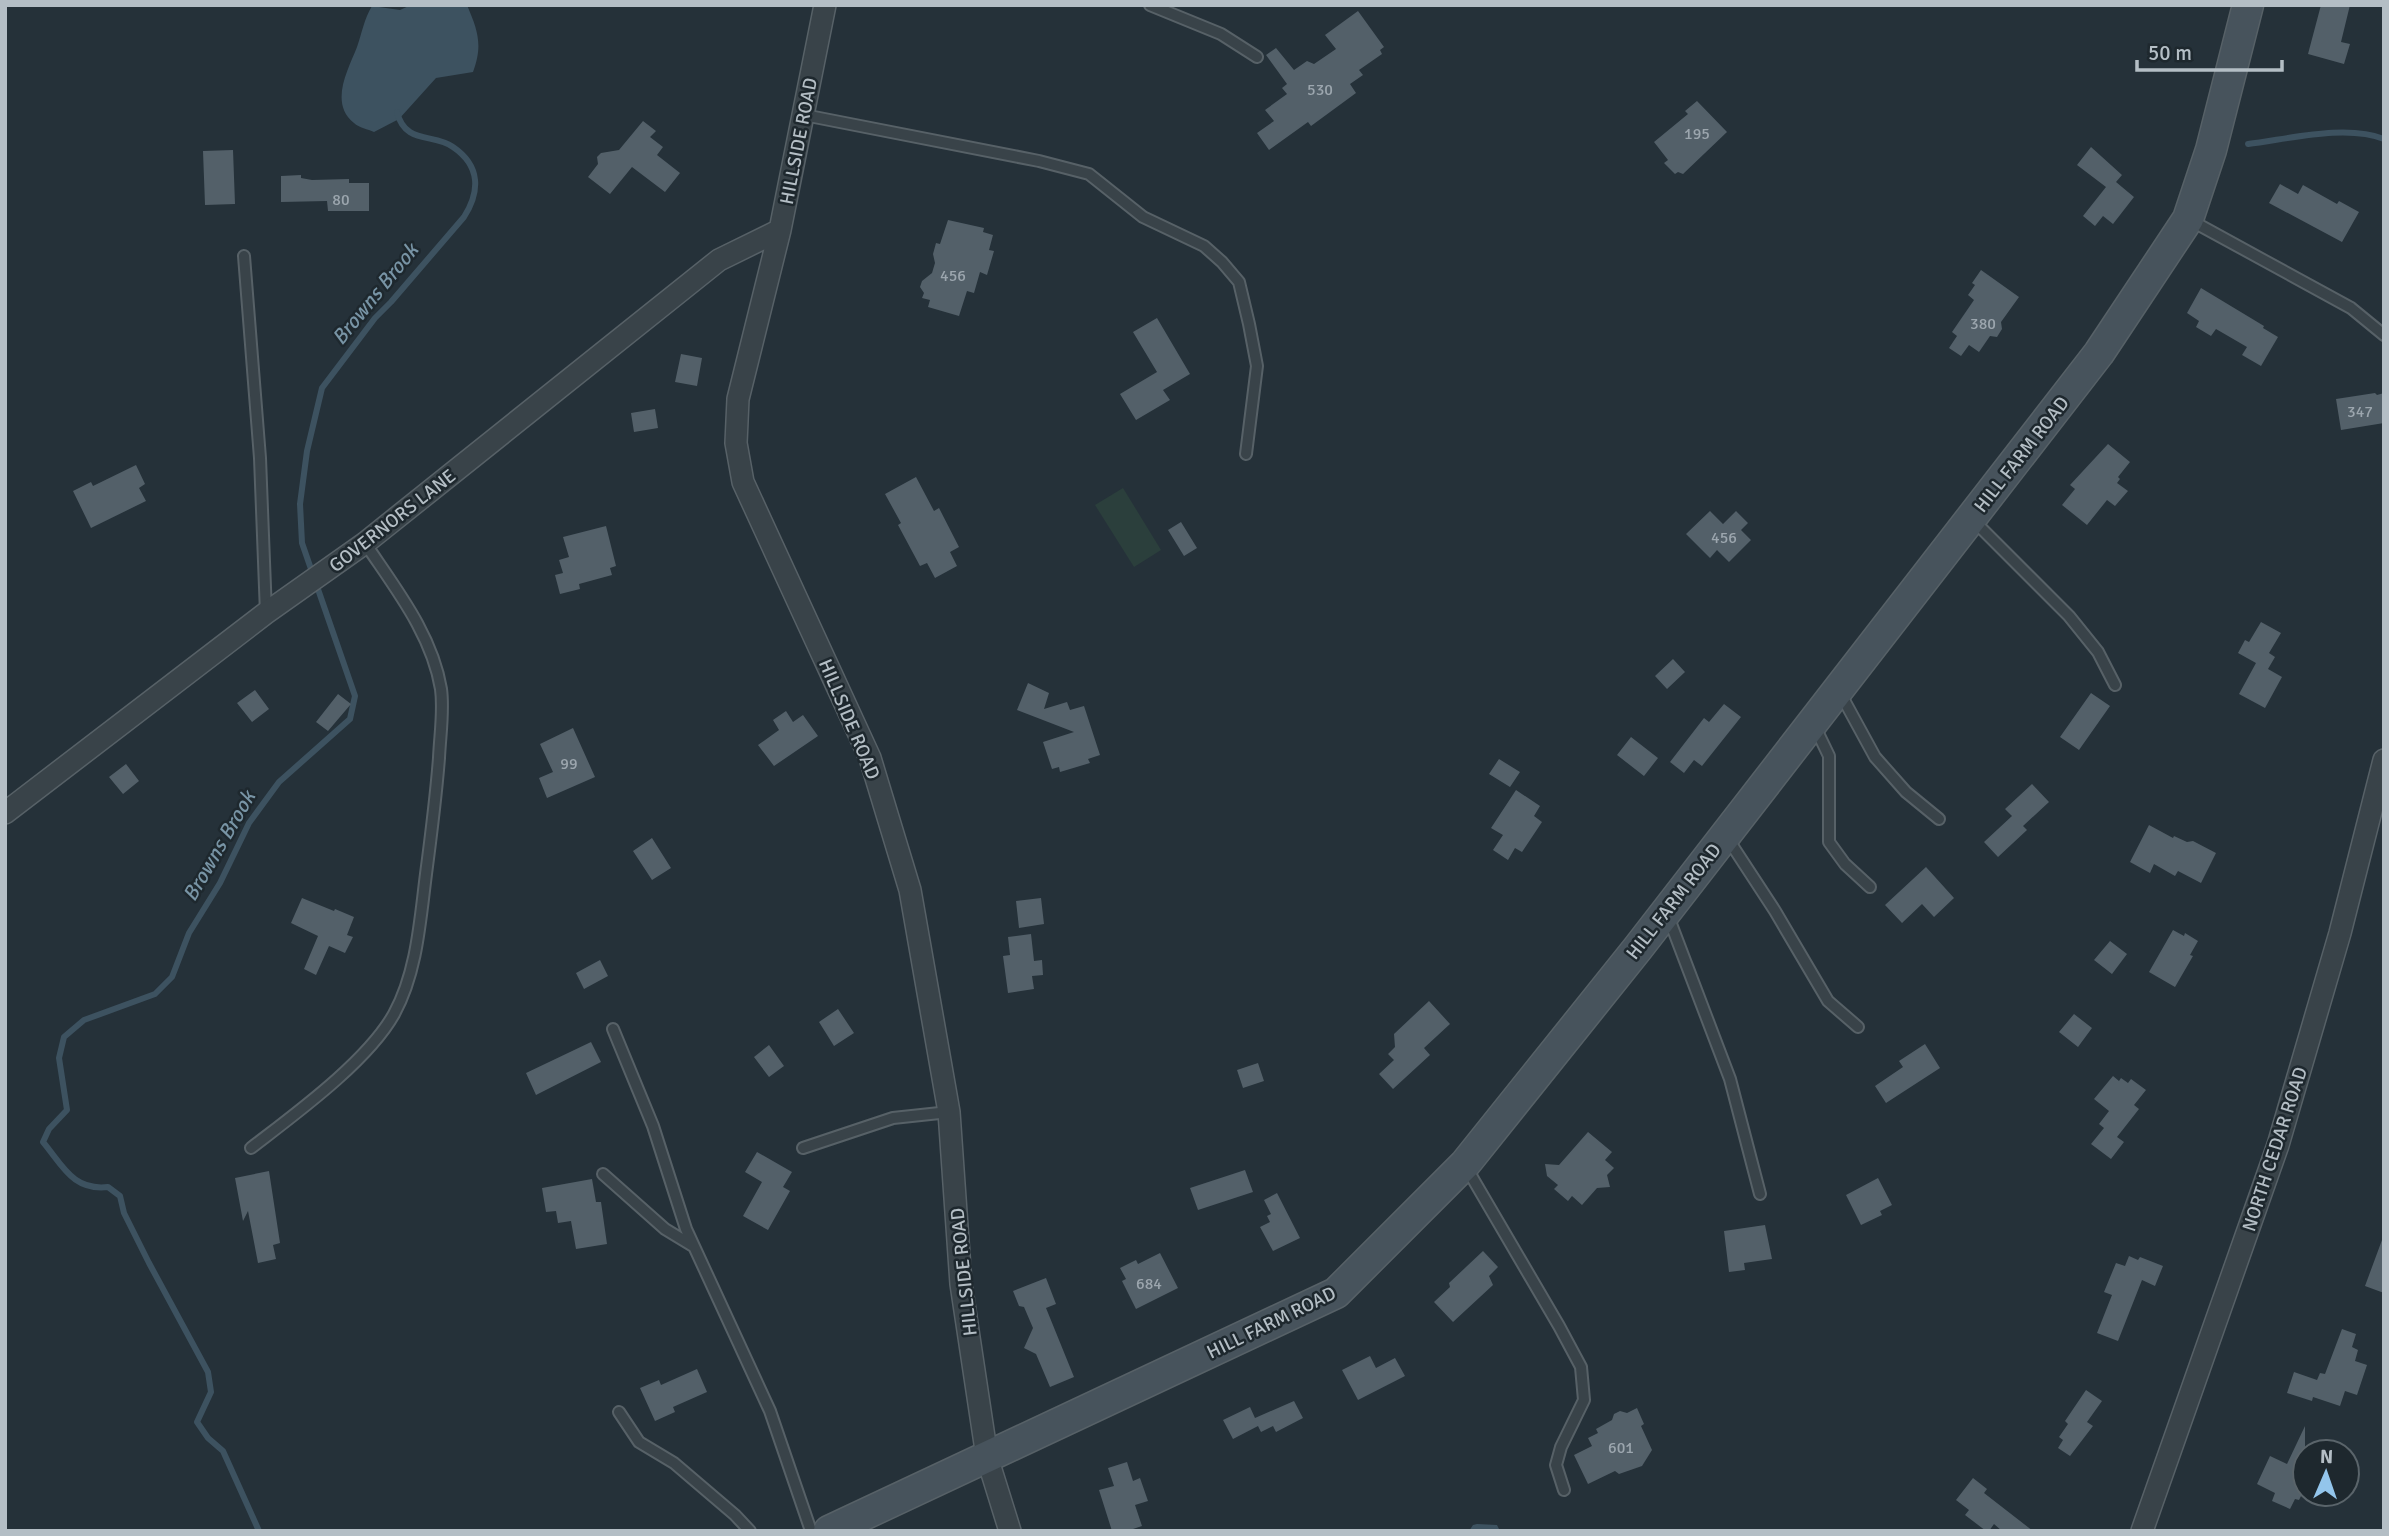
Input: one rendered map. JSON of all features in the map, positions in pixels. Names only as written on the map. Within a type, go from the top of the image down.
[{"type":"main road","name":"HILL FARM ROAD","points":[[829,1531],[1336,1293],[1465,1164],[2099,353],[2188,219],[2211,150],[2248,5]]},
{"type":"street","name":"HILLSIDE ROAD","points":[[825,5],[780,230],[738,399],[736,443],[743,482],[870,758],[910,890],[949,1112],[961,1284],[987,1457],[1010,1531]]},
{"type":"street","name":"GOVERNORS LANE","points":[[5,813],[266,613],[365,543],[719,260],[780,230]]},
{"type":"street","name":"NORTH CEDAR ROAD","points":[[2142,1531],[2279,1141],[2340,933],[2384,760]]},
{"type":"lane","points":[[1150,5],[1221,34],[1257,57]]},
{"type":"lane","points":[[804,115],[1039,160],[1089,174],[1143,217],[1204,246],[1240,282],[1249,324],[1257,366],[1246,454]]},
{"type":"lane","points":[[2188,219],[2351,308],[2384,335]]},
{"type":"lane","points":[[244,256],[260,458],[266,613]]},
{"type":"lane","points":[[1971,518],[2069,616],[2098,652],[2115,685]]},
{"type":"lane","points":[[251,1148],[304,1108],[369,1047],[393,1014],[410,977],[423,900],[436,790],[441,688],[432,659],[411,611],[365,543]]},
{"type":"lane","points":[[1838,689],[1875,757],[1906,792],[1939,819]]},
{"type":"lane","points":[[1812,721],[1829,756],[1829,842],[1845,864],[1870,887]]},
{"type":"lane","points":[[1725,834],[1775,911],[1828,1001],[1858,1027]]},
{"type":"lane","points":[[1665,910],[1730,1079],[1760,1194]]},
{"type":"lane","points":[[612,1029],[653,1126],[686,1229],[769,1411],[811,1531]]},
{"type":"lane","points":[[803,1148],[893,1118],[949,1112]]},
{"type":"lane","points":[[1465,1164],[1581,1367],[1584,1401],[1561,1447],[1556,1465],[1564,1490]]},
{"type":"lane","points":[[603,1174],[665,1229],[693,1246]]},
{"type":"lane","points":[[619,1412],[639,1442],[674,1463],[750,1531]]},
{"type":"green space","points":[[1123,488],[1161,550],[1134,567],[1095,505]]},
{"type":"water","points":[[411,5],[467,5],[478,38],[476,62],[473,72],[436,78],[399,119],[374,132],[356,125],[347,115],[343,106],[343,86],[372,6],[400,10]]},
{"type":"water","points":[[1477,1524],[1497,1525],[1500,1531],[1469,1531]]},
{"type":"building","points":[[2321,5],[2350,5],[2341,42],[2350,44],[2344,64],[2308,54]]},
{"type":"building","points":[[1358,11],[1384,47],[1380,50],[1382,54],[1359,70],[1363,75],[1350,84],[1356,93],[1311,126],[1308,122],[1269,150],[1257,133],[1274,121],[1265,110],[1287,94],[1282,88],[1287,84],[1266,55],[1276,48],[1294,70],[1307,61],[1314,64],[1336,49],[1325,35]]},
{"type":"building","points":[[1697,101],[1727,132],[1683,174],[1675,174],[1664,163],[1668,160],[1654,142],[1688,114],[1685,111]]},
{"type":"building","points":[[643,121],[656,131],[650,137],[663,147],[657,155],[680,173],[665,192],[632,167],[610,194],[588,177],[598,164],[597,157],[601,153],[619,150]]},
{"type":"building","points":[[2091,147],[2122,175],[2116,182],[2134,197],[2113,224],[2103,216],[2095,226],[2083,216],[2106,187],[2077,165]]},
{"type":"building","points":[[233,150],[235,204],[205,205],[203,151]]},
{"type":"building","points":[[301,175],[301,178],[312,180],[349,179],[349,183],[369,183],[369,211],[328,211],[327,201],[281,202],[281,176]]},
{"type":"building","points":[[2280,184],[2298,194],[2303,185],[2337,204],[2339,201],[2359,212],[2342,242],[2269,203]]},
{"type":"building","points":[[948,220],[984,228],[983,232],[993,235],[989,250],[994,251],[987,275],[980,272],[974,293],[967,291],[959,316],[928,307],[930,300],[922,298],[924,293],[920,287],[922,281],[932,273],[936,243],[940,244]]},
{"type":"building","points":[[1981,270],[2019,297],[2001,322],[2002,329],[1997,337],[1990,336],[1979,352],[1969,345],[1961,356],[1949,348],[1957,336],[1952,332],[1974,300],[1968,295]]},
{"type":"building","points":[[2201,288],[2278,337],[2261,366],[2242,355],[2247,347],[2216,329],[2211,336],[2196,327],[2199,321],[2187,313]]},
{"type":"building","points":[[1157,318],[1190,374],[1163,390],[1170,400],[1136,420],[1120,394],[1157,372],[1133,332]]},
{"type":"building","points":[[681,354],[702,358],[697,386],[675,382]]},
{"type":"building","points":[[2384,393],[2384,423],[2341,430],[2336,399]]},
{"type":"building","points":[[655,409],[658,428],[634,432],[631,413]]},
{"type":"building","points":[[2108,444],[2130,462],[2118,477],[2120,479],[2117,483],[2128,491],[2115,506],[2107,500],[2087,525],[2062,505],[2075,489],[2070,485]]},
{"type":"building","points":[[136,465],[145,484],[139,488],[146,501],[91,528],[73,491],[91,482],[93,486]]},
{"type":"building","points":[[916,477],[934,511],[939,508],[959,547],[950,552],[957,566],[935,578],[927,563],[920,566],[885,494]]},
{"type":"building","points":[[1710,511],[1723,524],[1736,511],[1748,523],[1741,530],[1751,540],[1729,562],[1717,550],[1710,558],[1686,534]]},
{"type":"building","points":[[1181,522],[1197,548],[1184,556],[1168,530]]},
{"type":"building","points":[[606,526],[616,566],[610,568],[612,575],[579,584],[580,589],[560,594],[555,575],[563,573],[559,560],[569,557],[563,537]]},
{"type":"building","points":[[2261,622],[2281,633],[2269,653],[2275,657],[2268,669],[2282,677],[2265,708],[2239,694],[2256,663],[2238,653],[2245,640],[2249,642]]},
{"type":"building","points":[[1673,659],[1685,672],[1667,689],[1655,676]]},
{"type":"building","points":[[1028,683],[1049,693],[1044,709],[1067,702],[1070,710],[1084,706],[1100,755],[1088,759],[1090,763],[1060,772],[1059,767],[1052,769],[1043,742],[1074,732],[1017,710]]},
{"type":"building","points":[[255,690],[269,709],[252,722],[237,703]]},
{"type":"building","points":[[2091,693],[2110,706],[2079,750],[2060,737]]},
{"type":"building","points":[[338,694],[351,704],[328,731],[316,722]]},
{"type":"building","points":[[1724,704],[1741,717],[1702,766],[1694,760],[1684,773],[1670,762],[1704,718],[1709,722]]},
{"type":"building","points":[[786,711],[793,722],[803,715],[818,736],[774,766],[758,745],[779,730],[773,720]]},
{"type":"building","points":[[573,728],[595,777],[547,798],[539,778],[553,772],[540,744]]},
{"type":"building","points":[[1631,737],[1658,758],[1644,776],[1617,755]]},
{"type":"building","points":[[1499,759],[1520,772],[1510,787],[1489,774]]},
{"type":"building","points":[[126,764],[139,781],[123,794],[109,777]]},
{"type":"building","points":[[2032,784],[2049,802],[2023,826],[2027,830],[1998,857],[1984,842],[2012,816],[2005,809]]},
{"type":"building","points":[[1516,790],[1540,806],[1534,816],[1542,822],[1522,852],[1515,848],[1508,860],[1493,850],[1503,835],[1491,828]]},
{"type":"building","points":[[2149,825],[2173,838],[2174,836],[2187,842],[2193,841],[2216,853],[2201,883],[2178,871],[2175,876],[2154,864],[2150,873],[2130,862]]},
{"type":"building","points":[[652,838],[671,868],[652,880],[633,851]]},
{"type":"building","points":[[1926,867],[1954,898],[1934,917],[1922,904],[1902,923],[1885,905]]},
{"type":"building","points":[[302,898],[354,917],[347,935],[353,937],[345,953],[329,946],[316,975],[304,969],[318,936],[291,923]]},
{"type":"building","points":[[1041,898],[1044,924],[1019,928],[1016,901]]},
{"type":"building","points":[[2173,930],[2198,941],[2190,955],[2193,956],[2175,987],[2149,972]]},
{"type":"building","points":[[1031,934],[1034,961],[1042,960],[1043,975],[1032,976],[1034,989],[1008,993],[1003,956],[1010,955],[1008,937]]},
{"type":"building","points":[[2110,941],[2127,954],[2112,974],[2094,960]]},
{"type":"building","points":[[600,960],[608,976],[584,989],[576,973]]},
{"type":"building","points":[[1429,1001],[1450,1024],[1424,1048],[1430,1055],[1393,1089],[1379,1074],[1394,1060],[1388,1054],[1395,1047],[1394,1034]]},
{"type":"building","points":[[838,1009],[854,1033],[834,1046],[819,1022]]},
{"type":"building","points":[[2074,1014],[2092,1028],[2078,1047],[2059,1032]]},
{"type":"building","points":[[591,1042],[601,1062],[536,1095],[526,1073]]},
{"type":"building","points":[[1925,1044],[1940,1068],[1886,1103],[1875,1086],[1903,1067],[1899,1061]]},
{"type":"building","points":[[769,1045],[784,1066],[769,1077],[754,1057]]},
{"type":"building","points":[[1258,1063],[1264,1081],[1243,1088],[1237,1070]]},
{"type":"building","points":[[2113,1076],[2128,1083],[2131,1079],[2146,1090],[2134,1105],[2139,1109],[2117,1137],[2124,1142],[2111,1159],[2091,1144],[2104,1128],[2099,1124],[2109,1111],[2094,1099]]},
{"type":"building","points":[[1588,1132],[1612,1152],[1605,1160],[1614,1168],[1607,1175],[1610,1187],[1597,1188],[1582,1205],[1572,1196],[1568,1201],[1554,1189],[1558,1185],[1547,1176],[1545,1164],[1559,1165]]},
{"type":"building","points":[[757,1152],[792,1172],[783,1187],[790,1191],[768,1230],[743,1216],[762,1182],[745,1172]]},
{"type":"building","points":[[1245,1170],[1253,1192],[1198,1210],[1190,1188]]},
{"type":"building","points":[[269,1171],[280,1243],[273,1245],[276,1259],[258,1263],[248,1211],[243,1221],[235,1178]]},
{"type":"building","points":[[1878,1178],[1892,1205],[1880,1211],[1882,1215],[1861,1225],[1846,1195]]},
{"type":"building","points":[[592,1179],[596,1202],[601,1202],[607,1244],[576,1249],[571,1221],[558,1223],[556,1211],[546,1212],[542,1188]]},
{"type":"building","points":[[1277,1193],[1300,1238],[1273,1251],[1260,1227],[1270,1222],[1267,1216],[1271,1214],[1264,1200]]},
{"type":"building","points":[[1765,1225],[1772,1259],[1744,1263],[1745,1270],[1729,1272],[1724,1231]]},
{"type":"building","points":[[2382,1240],[2384,1241],[2384,1293],[2365,1286]]},
{"type":"building","points":[[1483,1251],[1498,1267],[1489,1276],[1493,1285],[1453,1322],[1434,1302],[1450,1287],[1449,1283]]},
{"type":"building","points":[[1160,1253],[1178,1288],[1136,1309],[1122,1281],[1126,1279],[1120,1268],[1136,1260],[1138,1264]]},
{"type":"building","points":[[2129,1256],[2138,1260],[2140,1257],[2163,1266],[2155,1286],[2142,1280],[2118,1341],[2097,1333],[2112,1295],[2104,1292],[2116,1263],[2125,1266]]},
{"type":"building","points":[[1046,1278],[1056,1304],[1046,1308],[1074,1377],[1050,1387],[1036,1354],[1024,1348],[1033,1328],[1013,1291]]},
{"type":"building","points":[[2342,1329],[2356,1334],[2352,1347],[2358,1350],[2355,1361],[2367,1365],[2357,1395],[2345,1391],[2340,1406],[2313,1397],[2312,1401],[2287,1393],[2294,1372],[2317,1380],[2320,1373],[2325,1374]]},
{"type":"building","points":[[1370,1356],[1376,1368],[1395,1358],[1405,1376],[1358,1400],[1342,1370]]},
{"type":"building","points":[[697,1369],[707,1392],[673,1407],[675,1412],[655,1421],[640,1388],[659,1380],[661,1385]]},
{"type":"building","points":[[2086,1390],[2102,1401],[2087,1422],[2093,1426],[2070,1456],[2058,1448],[2063,1440],[2059,1437],[2068,1424],[2065,1421]]},
{"type":"building","points":[[1294,1401],[1303,1418],[1276,1432],[1273,1426],[1261,1432],[1258,1426],[1233,1439],[1223,1420],[1250,1407],[1255,1418]]},
{"type":"building","points":[[1637,1408],[1644,1424],[1641,1426],[1652,1450],[1642,1466],[1619,1474],[1615,1471],[1588,1484],[1574,1455],[1592,1446],[1588,1438],[1598,1433],[1596,1429],[1612,1420],[1614,1414],[1620,1411],[1627,1413]]},
{"type":"building","points":[[2305,1426],[2305,1438],[2299,1438]]},
{"type":"building","points":[[2270,1456],[2287,1464],[2291,1456],[2290,1509],[2272,1501],[2275,1493],[2257,1484]]},
{"type":"building","points":[[1127,1462],[1133,1481],[1140,1478],[1148,1501],[1135,1505],[1142,1526],[1127,1531],[1112,1531],[1099,1490],[1114,1486],[1108,1468]]},
{"type":"building","points":[[1973,1478],[1987,1489],[1984,1493],[2033,1531],[2002,1531],[1994,1524],[1986,1531],[1965,1515],[1969,1510],[1956,1500]]},
{"type":"waterway","name":"Browns Brook","points":[[259,1531],[223,1451],[208,1438],[197,1422],[211,1392],[208,1372],[149,1263],[124,1213],[120,1196],[108,1187],[96,1187],[77,1181],[43,1142],[49,1129],[67,1110],[59,1058],[64,1037],[84,1020],[155,994],[172,977],[189,933],[220,883],[249,823],[279,782],[350,719],[355,696],[302,543],[300,504],[307,451],[322,388],[375,318],[464,217],[475,189],[473,171],[462,154],[445,143],[413,134],[406,129],[397,112]]},
{"type":"waterway","points":[[2248,144],[2335,133],[2369,135],[2384,139]]}]
